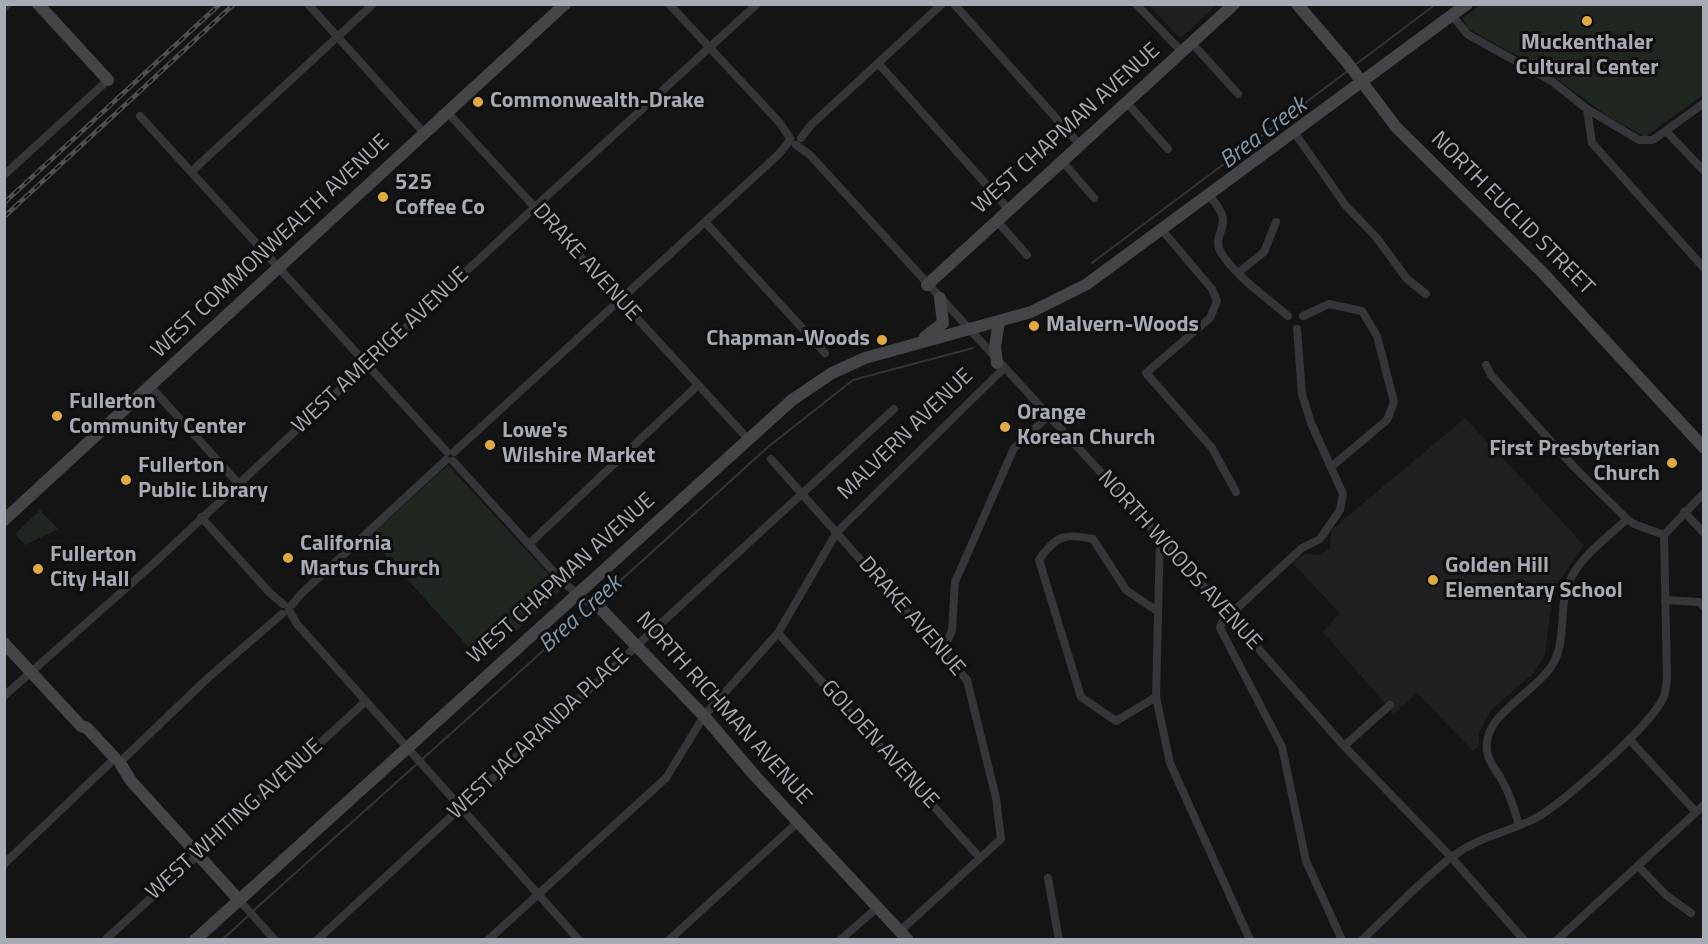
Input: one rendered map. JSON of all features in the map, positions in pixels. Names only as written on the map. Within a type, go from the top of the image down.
[{"type":"main road","points":[[38,4],[108,80]]},
{"type":"main road","name":"WEST COMMONWEALTH AVENUE","points":[[4,520],[565,4]]},
{"type":"main road","name":"WEST CHAPMAN AVENUE","points":[[927,285],[1234,4]]},
{"type":"main road","name":"NORTH EUCLID STREET","points":[[1297,4],[1346,61],[1396,128],[1542,272],[1704,448]]},
{"type":"main road","points":[[1358,79],[1467,4]]},
{"type":"main road","name":"WEST CHAPMAN AVENUE","points":[[195,939],[412,752],[577,594],[784,407],[832,373],[866,358],[1031,312],[1104,274],[1294,132],[1358,79]]},
{"type":"main road","points":[[911,346],[935,332],[943,323],[940,298]]},
{"type":"main road","points":[[999,322],[995,347],[1000,366]]},
{"type":"main road","name":"NORTH RICHMAN AVENUE","points":[[593,604],[637,645],[704,716],[798,822],[904,935]]},
{"type":"main road","points":[[4,643],[81,726],[82,732],[115,763],[239,900]]},
{"type":"street","points":[[4,8],[8,4]]},
{"type":"street","points":[[308,4],[425,134]]},
{"type":"street","points":[[191,172],[373,4]]},
{"type":"street","name":"NORTH WOODS AVENUE","points":[[669,4],[810,155],[1000,366],[1160,537],[1344,746],[1451,857],[1524,939]]},
{"type":"street","name":"WEST AMERIGE AVENUE","points":[[4,696],[367,365],[535,207],[757,4]]},
{"type":"street","points":[[4,864],[942,4]]},
{"type":"street","points":[[954,4],[1080,145]]},
{"type":"street","points":[[1136,4],[1182,52]]},
{"type":"street","points":[[1452,15],[1467,34],[1553,82],[1587,109],[1639,140],[1653,140],[1704,104]]},
{"type":"street","points":[[1192,43],[1238,94]]},
{"type":"street","points":[[878,63],[1009,210]]},
{"type":"street","points":[[4,175],[108,80]]},
{"type":"street","points":[[1127,103],[1168,149]]},
{"type":"street","points":[[1587,109],[1592,142],[1704,268]]},
{"type":"street","name":"DRAKE AVENUE","points":[[448,113],[748,439]]},
{"type":"street","name":"NORTH RICHMAN AVENUE","points":[[140,116],[529,544],[577,594],[593,604]]},
{"type":"street","points":[[1666,131],[1704,171]]},
{"type":"street","points":[[1294,132],[1346,206],[1376,237],[1407,279],[1426,294]]},
{"type":"street","points":[[1062,161],[1094,198]]},
{"type":"street","points":[[1209,195],[1222,214],[1223,223],[1218,240],[1220,250],[1239,272],[1288,316]]},
{"type":"street","points":[[997,221],[1027,255]]},
{"type":"street","points":[[705,222],[825,353]]},
{"type":"street","points":[[1239,272],[1264,252],[1276,222]]},
{"type":"street","points":[[1162,230],[1212,289],[1216,301],[1210,318],[1146,374],[1212,448],[1236,492]]},
{"type":"street","points":[[1303,315],[1329,304],[1362,311],[1377,336],[1394,402],[1387,420],[1331,467]]},
{"type":"street","points":[[1297,329],[1302,394],[1343,494],[1340,510],[1320,539],[1302,548],[1221,622],[1220,628],[1282,747],[1306,861],[1342,939]]},
{"type":"street","name":"MALVERN AVENUE","points":[[488,939],[666,778],[704,716],[778,633],[837,532],[1000,366]]},
{"type":"street","points":[[1486,366],[1491,375],[1574,467],[1627,519],[1664,535]]},
{"type":"street","points":[[150,386],[238,483]]},
{"type":"street","points":[[529,544],[697,386]]},
{"type":"street","name":"WEST JACARANDA PLACE","points":[[317,939],[894,409]]},
{"type":"street","points":[[943,650],[952,631],[955,582],[1014,448],[1048,416]]},
{"type":"street","name":"DRAKE AVENUE","points":[[771,459],[943,650],[967,680],[996,798],[1001,839],[980,858]]},
{"type":"street","points":[[1362,939],[1451,857],[1477,840],[1519,825],[1554,808],[1629,739],[1665,696],[1667,678],[1664,535],[1704,493]]},
{"type":"street","points":[[1684,512],[1704,533]]},
{"type":"street","points":[[201,517],[579,939]]},
{"type":"street","points":[[1519,825],[1504,784],[1487,756],[1487,738],[1498,720],[1539,681],[1554,662],[1559,648],[1566,590],[1571,577],[1582,561],[1627,519]]},
{"type":"street","points":[[1156,697],[1116,722],[1081,697],[1039,560],[1051,541],[1072,534],[1093,539],[1125,590],[1157,611]]},
{"type":"street","points":[[1160,537],[1156,697],[1170,763],[1250,939]]},
{"type":"street","points":[[1665,600],[1699,602],[1704,607]]},
{"type":"street","name":"GOLDEN AVENUE","points":[[778,633],[980,858]]},
{"type":"street","name":"WEST WHITING AVENUE","points":[[105,939],[366,701]]},
{"type":"street","points":[[1344,746],[1390,705]]},
{"type":"street","points":[[1629,739],[1696,812]]},
{"type":"street","points":[[1557,939],[1704,805]]},
{"type":"street","points":[[669,939],[798,822]]},
{"type":"street","points":[[904,935],[980,858]]},
{"type":"street","points":[[1638,866],[1666,895],[1690,913]]},
{"type":"street","points":[[1047,878],[1059,939]]},
{"type":"street","points":[[239,900],[275,939]]},
{"type":"street","points":[[840,939],[877,908]]},
{"type":"shaded area","points":[[1149,5],[1217,5],[1183,36],[1178,36]]},
{"type":"shaded area","name":"Muckenthaler Cultural Center","points":[[1481,5],[1703,5],[1703,95],[1645,137],[1606,115],[1553,76],[1467,28],[1463,18]]},
{"type":"shaded area","name":"Golden Hill Elementary School","points":[[1465,418],[1584,545],[1553,590],[1545,655],[1534,673],[1491,710],[1479,733],[1479,746],[1473,751],[1417,693],[1394,714],[1323,632],[1340,613],[1292,563],[1305,554],[1319,555],[1330,549],[1331,530]]},
{"type":"shaded area","points":[[448,465],[562,589],[482,662],[369,537]]},
{"type":"shaded area","points":[[40,510],[58,529],[25,545],[15,534]]},
{"type":"waterway","name":"Brea Creek","points":[[1355,65],[1436,4]]},
{"type":"waterway","name":"Brea Creek","points":[[1092,263],[1349,70]]},
{"type":"waterway","name":"Brea Creek","points":[[599,600],[768,447],[853,380],[973,348]]},
{"type":"waterway","name":"Brea Creek","points":[[253,911],[593,606]]},
{"type":"waterway","name":"Brea Creek","points":[[222,940],[249,915]]},
{"type":"railway","points":[[4,203],[220,4]]},
{"type":"railway","points":[[4,217],[234,4]]},
{"type":"place","name":"Muckenthaler Cultural Center","points":[[1587,21]]},
{"type":"place","name":"Commonwealth-Drake","points":[[478,102]]},
{"type":"place","name":"525 Coffee Co","points":[[383,197]]},
{"type":"place","name":"Malvern-Woods","points":[[1034,326]]},
{"type":"place","name":"Chapman-Woods","points":[[882,340]]},
{"type":"place","name":"Fullerton Community Center","points":[[57,416]]},
{"type":"place","name":"Orange Korean Church","points":[[1005,427]]},
{"type":"place","name":"Lowe's Wilshire Market","points":[[490,445]]},
{"type":"place","name":"First Presbyterian Church","points":[[1672,463]]},
{"type":"place","name":"Fullerton Public Library","points":[[126,480]]},
{"type":"place","name":"California Martus Church","points":[[288,558]]},
{"type":"place","name":"Fullerton City Hall","points":[[38,569]]},
{"type":"place","name":"Golden Hill Elementary School","points":[[1433,580]]}]
